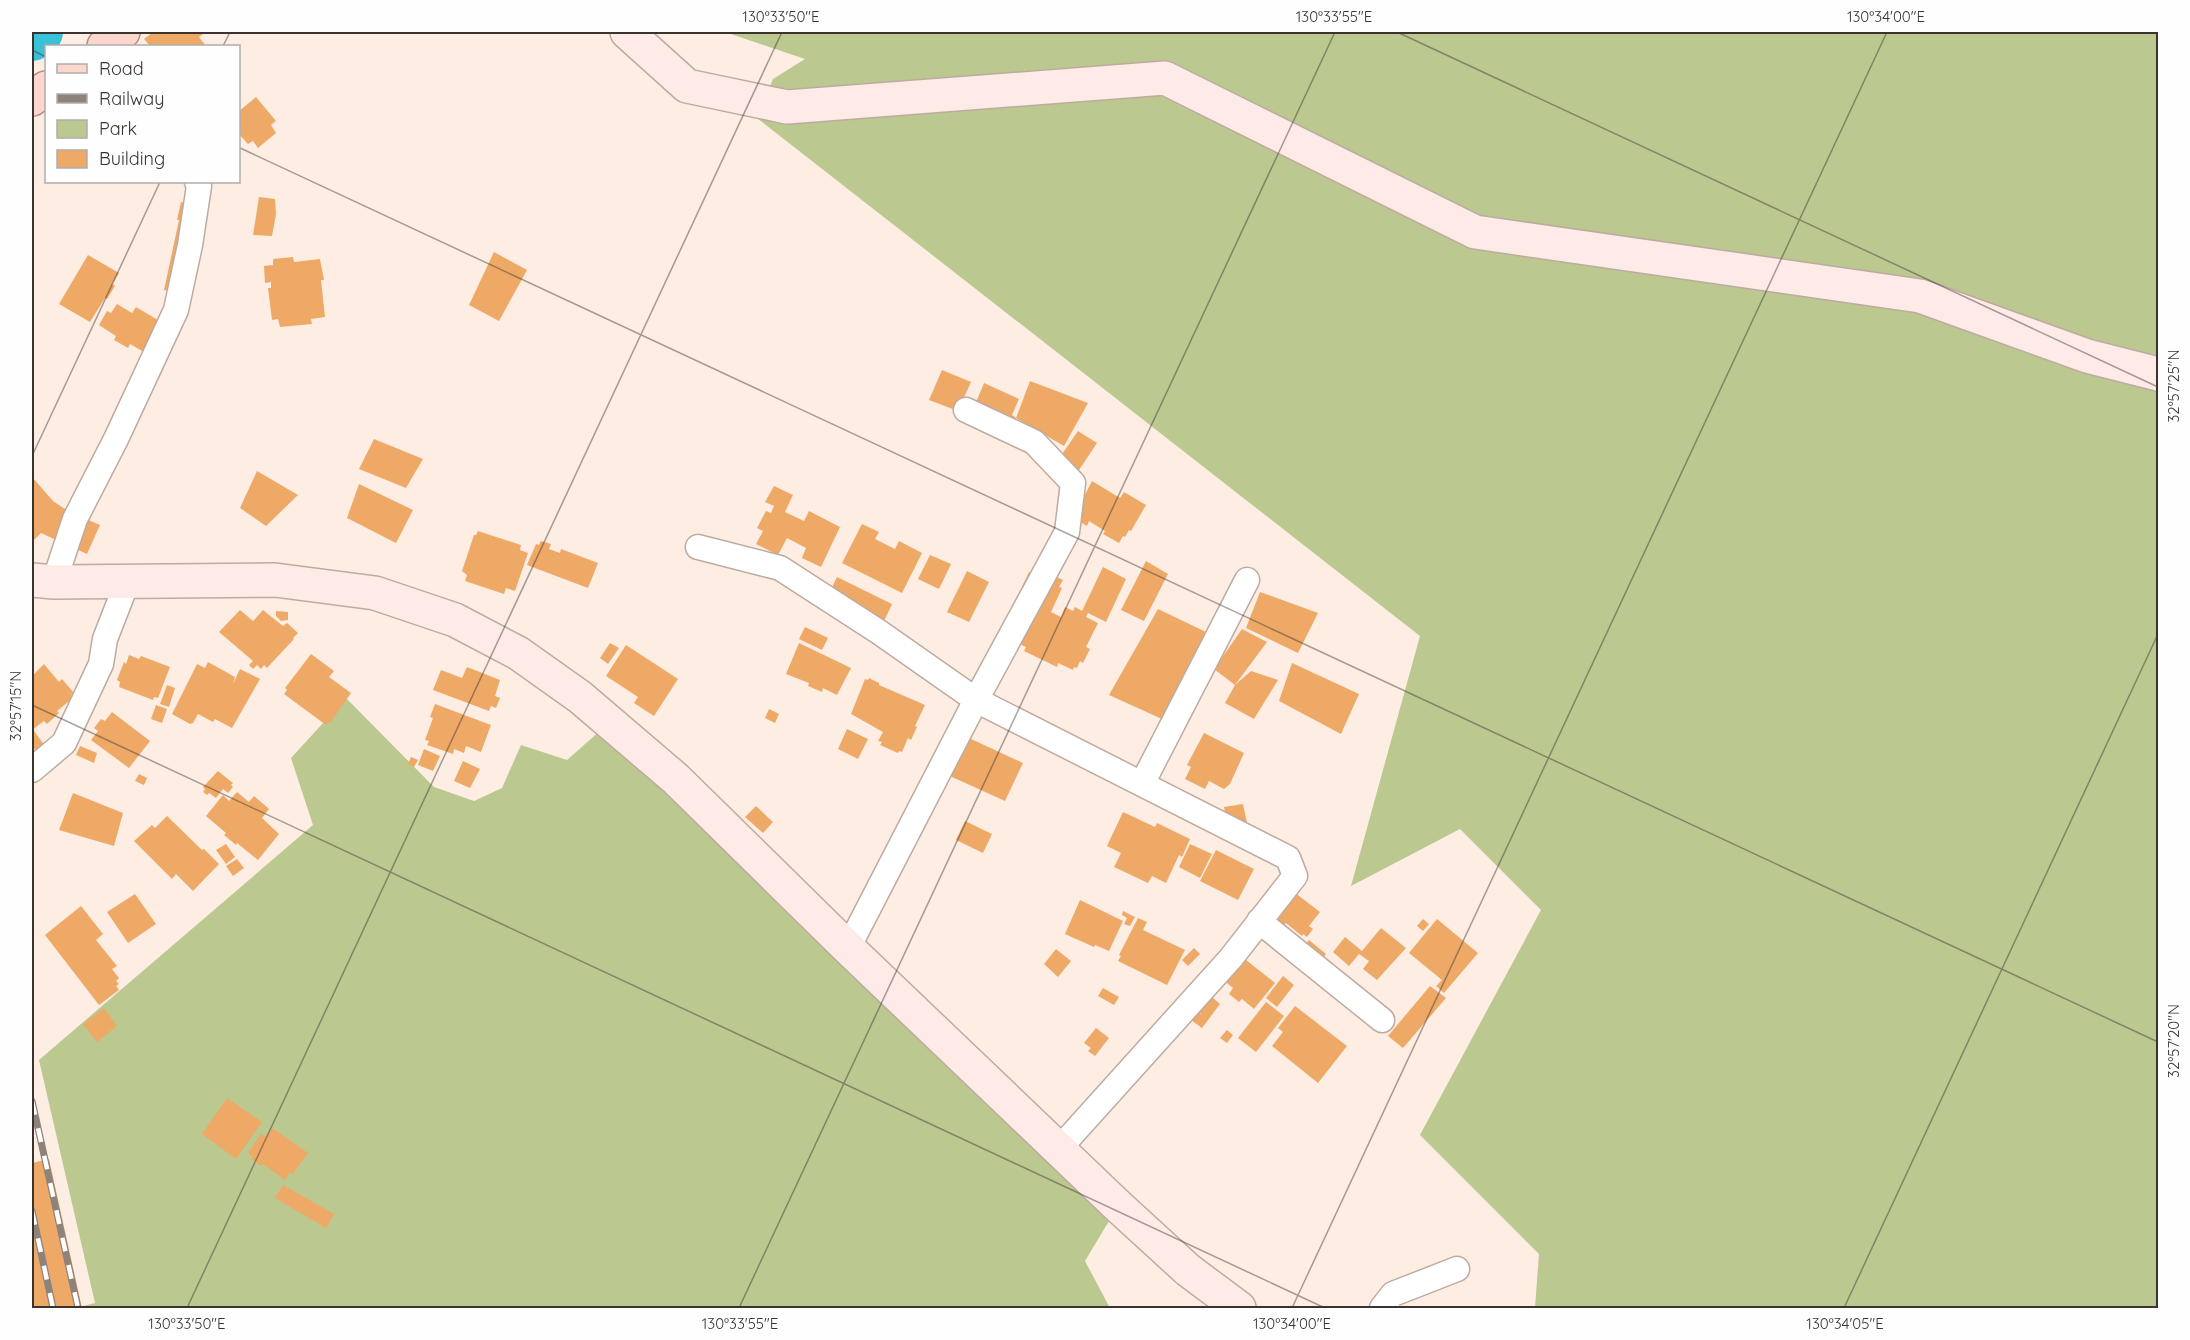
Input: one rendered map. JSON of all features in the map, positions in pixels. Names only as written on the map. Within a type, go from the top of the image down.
[{"type":"main road","points":[[32,99],[45,89]]},
{"type":"street","points":[[627,32],[687,86],[787,107],[1165,78],[1474,232],[1920,296],[2087,356],[2158,374]]},
{"type":"street","points":[[198,183],[190,245],[176,310],[43,581],[275,580],[375,593],[456,620],[518,653],[580,697],[676,779],[1058,1150],[1188,1270],[1239,1308]]},
{"type":"street","points":[[848,948],[976,700],[1067,532],[1073,483],[1034,442],[966,410]]},
{"type":"street","points":[[698,547],[780,568],[879,632],[976,700],[1288,858],[1295,876],[1231,958],[1058,1150]]},
{"type":"street","points":[[32,770],[64,743],[101,664],[105,639],[128,580]]},
{"type":"street","points":[[1142,784],[1247,580]]},
{"type":"street","points":[[1259,921],[1382,1020]]},
{"type":"street","points":[[1382,1308],[1393,1294],[1457,1269]]},
{"type":"green space","points":[[725,32],[2158,32],[2158,1308],[1535,1308],[1539,1254],[1420,1135],[1541,910],[1460,829],[1351,886],[1420,636],[757,118],[773,79],[805,59]]},
{"type":"green space","points":[[346,698],[434,787],[474,801],[502,788],[521,745],[567,760],[610,722],[1118,1206],[1085,1261],[1110,1308],[75,1308],[95,1303],[39,1060],[313,825],[291,758]]},
{"type":"building","points":[[153,32],[206,32],[199,37],[205,45],[149,45],[144,39]]},
{"type":"building","points":[[256,97],[276,121],[271,125],[276,133],[258,148],[253,141],[248,144],[240,135],[240,110]]},
{"type":"building","points":[[259,197],[275,199],[276,214],[272,236],[253,235]]},
{"type":"building","points":[[181,202],[199,205],[191,295],[164,290]]},
{"type":"building","points":[[494,252],[527,270],[499,321],[469,305]]},
{"type":"building","points":[[88,255],[119,273],[112,284],[115,286],[90,322],[59,304]]},
{"type":"building","points":[[293,257],[294,262],[320,259],[324,280],[321,280],[325,317],[311,319],[312,324],[280,327],[278,319],[272,320],[268,288],[271,288],[271,282],[265,283],[264,266],[273,265],[273,259]]},
{"type":"building","points":[[117,304],[132,313],[136,307],[173,329],[156,359],[130,344],[128,348],[114,340],[116,336],[99,325],[107,311],[111,313]]},
{"type":"building","points":[[942,370],[971,382],[958,411],[929,400]]},
{"type":"building","points":[[1030,381],[1088,403],[1064,446],[1016,418]]},
{"type":"building","points":[[984,383],[1019,399],[1012,415],[1016,418],[1012,429],[970,417]]},
{"type":"building","points":[[1078,431],[1097,443],[1077,473],[1058,460]]},
{"type":"building","points":[[374,439],[423,459],[406,488],[359,469]]},
{"type":"building","points":[[257,471],[298,495],[266,526],[240,508]]},
{"type":"building","points":[[32,477],[53,501],[68,511],[100,525],[87,554],[41,533],[32,542]]},
{"type":"building","points":[[1092,481],[1120,498],[1124,492],[1146,505],[1131,531],[1129,530],[1125,537],[1123,536],[1119,543],[1103,534],[1105,531],[1089,521],[1087,526],[1073,518]]},
{"type":"building","points":[[359,484],[413,510],[396,543],[347,518]]},
{"type":"building","points":[[774,486],[793,495],[785,512],[804,521],[809,511],[840,527],[821,567],[802,558],[806,548],[787,538],[778,555],[756,544],[763,531],[757,528],[766,511],[771,513],[774,506],[765,502]]},
{"type":"building","points":[[862,524],[879,532],[875,539],[895,549],[899,541],[922,553],[902,593],[842,563]]},
{"type":"building","points":[[478,531],[521,545],[520,550],[528,553],[515,591],[506,588],[504,594],[465,581],[467,575],[462,571],[474,535]]},
{"type":"building","points":[[541,541],[551,544],[549,549],[560,553],[561,549],[598,563],[588,588],[527,565],[536,544],[539,545]]},
{"type":"building","points":[[930,555],[951,564],[939,589],[918,579]]},
{"type":"building","points":[[1146,561],[1168,574],[1144,621],[1121,610]]},
{"type":"building","points":[[1036,567],[1063,580],[1059,587],[1062,588],[1051,612],[1061,617],[1065,607],[1073,611],[1075,607],[1082,611],[1103,567],[1126,579],[1106,622],[1088,613],[1086,617],[1098,623],[1086,647],[1090,649],[1083,663],[1080,661],[1077,668],[1074,667],[1073,670],[1058,663],[1057,667],[1024,651],[1026,647],[1001,635],[1029,572],[1033,573]]},
{"type":"building","points":[[967,571],[989,582],[969,622],[947,612]]},
{"type":"building","points":[[837,577],[892,604],[879,632],[824,604]]},
{"type":"building","points":[[1260,592],[1318,613],[1298,653],[1246,628]]},
{"type":"building","points":[[1158,609],[1206,632],[1162,719],[1109,695]]},
{"type":"building","points":[[240,610],[253,621],[263,610],[283,626],[287,623],[298,633],[267,668],[264,665],[261,669],[257,665],[253,669],[249,665],[253,661],[219,632]]},
{"type":"building","points":[[276,611],[288,612],[288,620],[281,621],[276,616]]},
{"type":"building","points":[[805,627],[828,638],[822,650],[799,639]]},
{"type":"building","points":[[1242,629],[1267,642],[1235,685],[1214,669]]},
{"type":"building","points":[[610,643],[619,648],[608,664],[600,658]]},
{"type":"building","points":[[799,643],[851,668],[837,695],[823,688],[822,692],[808,686],[809,683],[786,674]]},
{"type":"building","points":[[626,645],[678,679],[654,716],[634,703],[638,697],[606,676]]},
{"type":"building","points":[[311,654],[334,671],[329,677],[351,693],[330,723],[326,725],[284,694],[287,690],[285,688]]},
{"type":"building","points":[[129,655],[139,659],[141,656],[170,667],[158,698],[154,697],[153,700],[119,687],[120,682],[117,680]]},
{"type":"building","points":[[208,662],[235,677],[233,684],[240,669],[260,679],[232,728],[215,719],[213,722],[198,714],[190,724],[172,714],[197,664],[205,668]]},
{"type":"building","points":[[1292,663],[1359,694],[1341,734],[1279,701]]},
{"type":"building","points":[[44,664],[59,682],[62,679],[74,693],[71,695],[73,698],[57,711],[59,713],[47,724],[44,721],[32,730],[32,676]]},
{"type":"building","points":[[467,667],[500,680],[495,696],[500,698],[496,708],[491,706],[489,711],[433,690],[441,670],[462,678]]},
{"type":"building","points":[[1251,671],[1278,680],[1254,719],[1225,703],[1235,685]]},
{"type":"building","points":[[869,678],[879,685],[925,705],[911,740],[908,738],[902,752],[898,753],[880,745],[882,742],[878,741],[883,732],[851,714],[865,679]]},
{"type":"building","points":[[167,685],[175,688],[169,707],[160,704]]},
{"type":"building","points":[[435,704],[491,725],[481,752],[466,746],[464,753],[454,749],[453,754],[427,745],[429,741],[425,740],[433,718],[430,717]]},
{"type":"building","points":[[156,705],[167,709],[162,723],[151,719]]},
{"type":"building","points":[[769,709],[779,714],[775,723],[765,718]]},
{"type":"building","points":[[112,712],[150,741],[129,768],[91,740],[98,731],[94,728],[101,719],[105,721]]},
{"type":"building","points":[[847,729],[868,739],[858,759],[838,749]]},
{"type":"building","points":[[34,731],[45,746],[37,753],[32,745]]},
{"type":"building","points":[[1204,733],[1244,753],[1230,784],[1224,789],[1209,781],[1205,789],[1185,779],[1191,767],[1187,765]]},
{"type":"building","points":[[969,738],[1023,763],[1005,801],[952,777]]},
{"type":"building","points":[[80,746],[97,753],[94,763],[76,755]]},
{"type":"building","points":[[424,749],[440,756],[433,771],[418,765]]},
{"type":"building","points":[[411,757],[418,760],[414,767],[408,764]]},
{"type":"building","points":[[463,761],[480,769],[470,788],[454,781]]},
{"type":"building","points":[[218,771],[233,783],[231,785],[233,787],[228,793],[223,789],[216,798],[203,792],[205,789],[203,787]]},
{"type":"building","points":[[139,774],[147,778],[144,785],[135,781]]},
{"type":"building","points":[[237,792],[249,802],[254,796],[269,809],[262,818],[279,834],[258,860],[224,835],[226,833],[206,816],[223,795],[229,801]]},
{"type":"building","points":[[73,793],[123,813],[114,846],[59,830]]},
{"type":"building","points":[[1243,804],[1247,823],[1228,827],[1224,807]]},
{"type":"building","points":[[756,806],[773,822],[763,833],[745,817]]},
{"type":"building","points":[[1123,812],[1155,827],[1157,823],[1190,839],[1182,857],[1179,855],[1166,883],[1152,876],[1148,883],[1114,867],[1121,853],[1107,846]]},
{"type":"building","points":[[167,816],[219,864],[193,891],[176,874],[172,879],[134,841],[152,825],[155,828]]},
{"type":"building","points":[[965,821],[992,834],[983,853],[956,840]]},
{"type":"building","points":[[226,844],[235,857],[226,864],[216,850]]},
{"type":"building","points":[[1190,844],[1212,854],[1200,878],[1179,867]]},
{"type":"building","points":[[1216,850],[1254,869],[1238,900],[1200,881]]},
{"type":"building","points":[[237,859],[244,868],[233,876],[226,866]]},
{"type":"building","points":[[1290,889],[1320,912],[1309,926],[1313,929],[1307,937],[1303,934],[1302,936],[1286,923],[1280,931],[1265,919]]},
{"type":"building","points":[[135,894],[156,924],[128,943],[107,912]]},
{"type":"building","points":[[1080,900],[1123,921],[1109,951],[1065,934]]},
{"type":"building","points":[[81,906],[103,934],[96,940],[117,966],[112,969],[119,978],[116,981],[119,984],[116,986],[119,990],[99,1005],[45,935]]},
{"type":"building","points":[[1123,911],[1135,917],[1130,926],[1124,924],[1127,918],[1122,915]]},
{"type":"building","points":[[1138,918],[1147,922],[1143,930],[1185,950],[1167,985],[1118,961]]},
{"type":"building","points":[[1423,919],[1429,924],[1423,931],[1417,926]]},
{"type":"building","points":[[1437,919],[1478,953],[1444,993],[1436,986],[1442,980],[1409,953]]},
{"type":"building","points":[[1381,928],[1406,948],[1377,980],[1363,969],[1369,961],[1359,954],[1349,966],[1333,952],[1345,937],[1362,951]]},
{"type":"building","points":[[1309,940],[1326,954],[1314,969],[1297,955]]},
{"type":"building","points":[[1194,948],[1200,954],[1188,966],[1182,960]]},
{"type":"building","points":[[1056,949],[1071,961],[1058,977],[1044,964]]},
{"type":"building","points":[[1241,956],[1275,983],[1254,1009],[1242,999],[1239,1002],[1229,994],[1233,988],[1222,979]]},
{"type":"building","points":[[1283,976],[1294,985],[1277,1007],[1266,998]]},
{"type":"building","points":[[1430,986],[1446,998],[1403,1048],[1388,1036]]},
{"type":"building","points":[[1103,988],[1119,997],[1114,1005],[1098,996]]},
{"type":"building","points":[[1206,992],[1220,1004],[1202,1028],[1187,1017],[1193,1009],[1203,1015],[1194,1008]]},
{"type":"building","points":[[1266,1002],[1284,1016],[1256,1052],[1238,1038]]},
{"type":"building","points":[[1295,1006],[1347,1046],[1318,1083],[1272,1046],[1283,1032],[1278,1028]]},
{"type":"building","points":[[104,1008],[117,1026],[97,1042],[83,1024]]},
{"type":"building","points":[[1096,1028],[1109,1038],[1095,1056],[1088,1051],[1091,1048],[1084,1043]]},
{"type":"building","points":[[1227,1030],[1233,1035],[1227,1043],[1220,1038]]},
{"type":"building","points":[[227,1098],[262,1122],[236,1159],[202,1134]]},
{"type":"building","points":[[272,1128],[308,1153],[293,1174],[290,1172],[285,1180],[263,1164],[261,1166],[251,1159],[253,1157],[248,1153],[261,1134],[266,1137]]},
{"type":"building","points":[[49,1159],[82,1308],[32,1308],[32,1163]]},
{"type":"building","points":[[283,1185],[334,1214],[326,1228],[275,1198]]},
{"type":"waterway","points":[[32,38],[40,32]]},
{"type":"railway","points":[[32,1101],[78,1308]]},
{"type":"railway","points":[[32,1211],[53,1308]]}]
